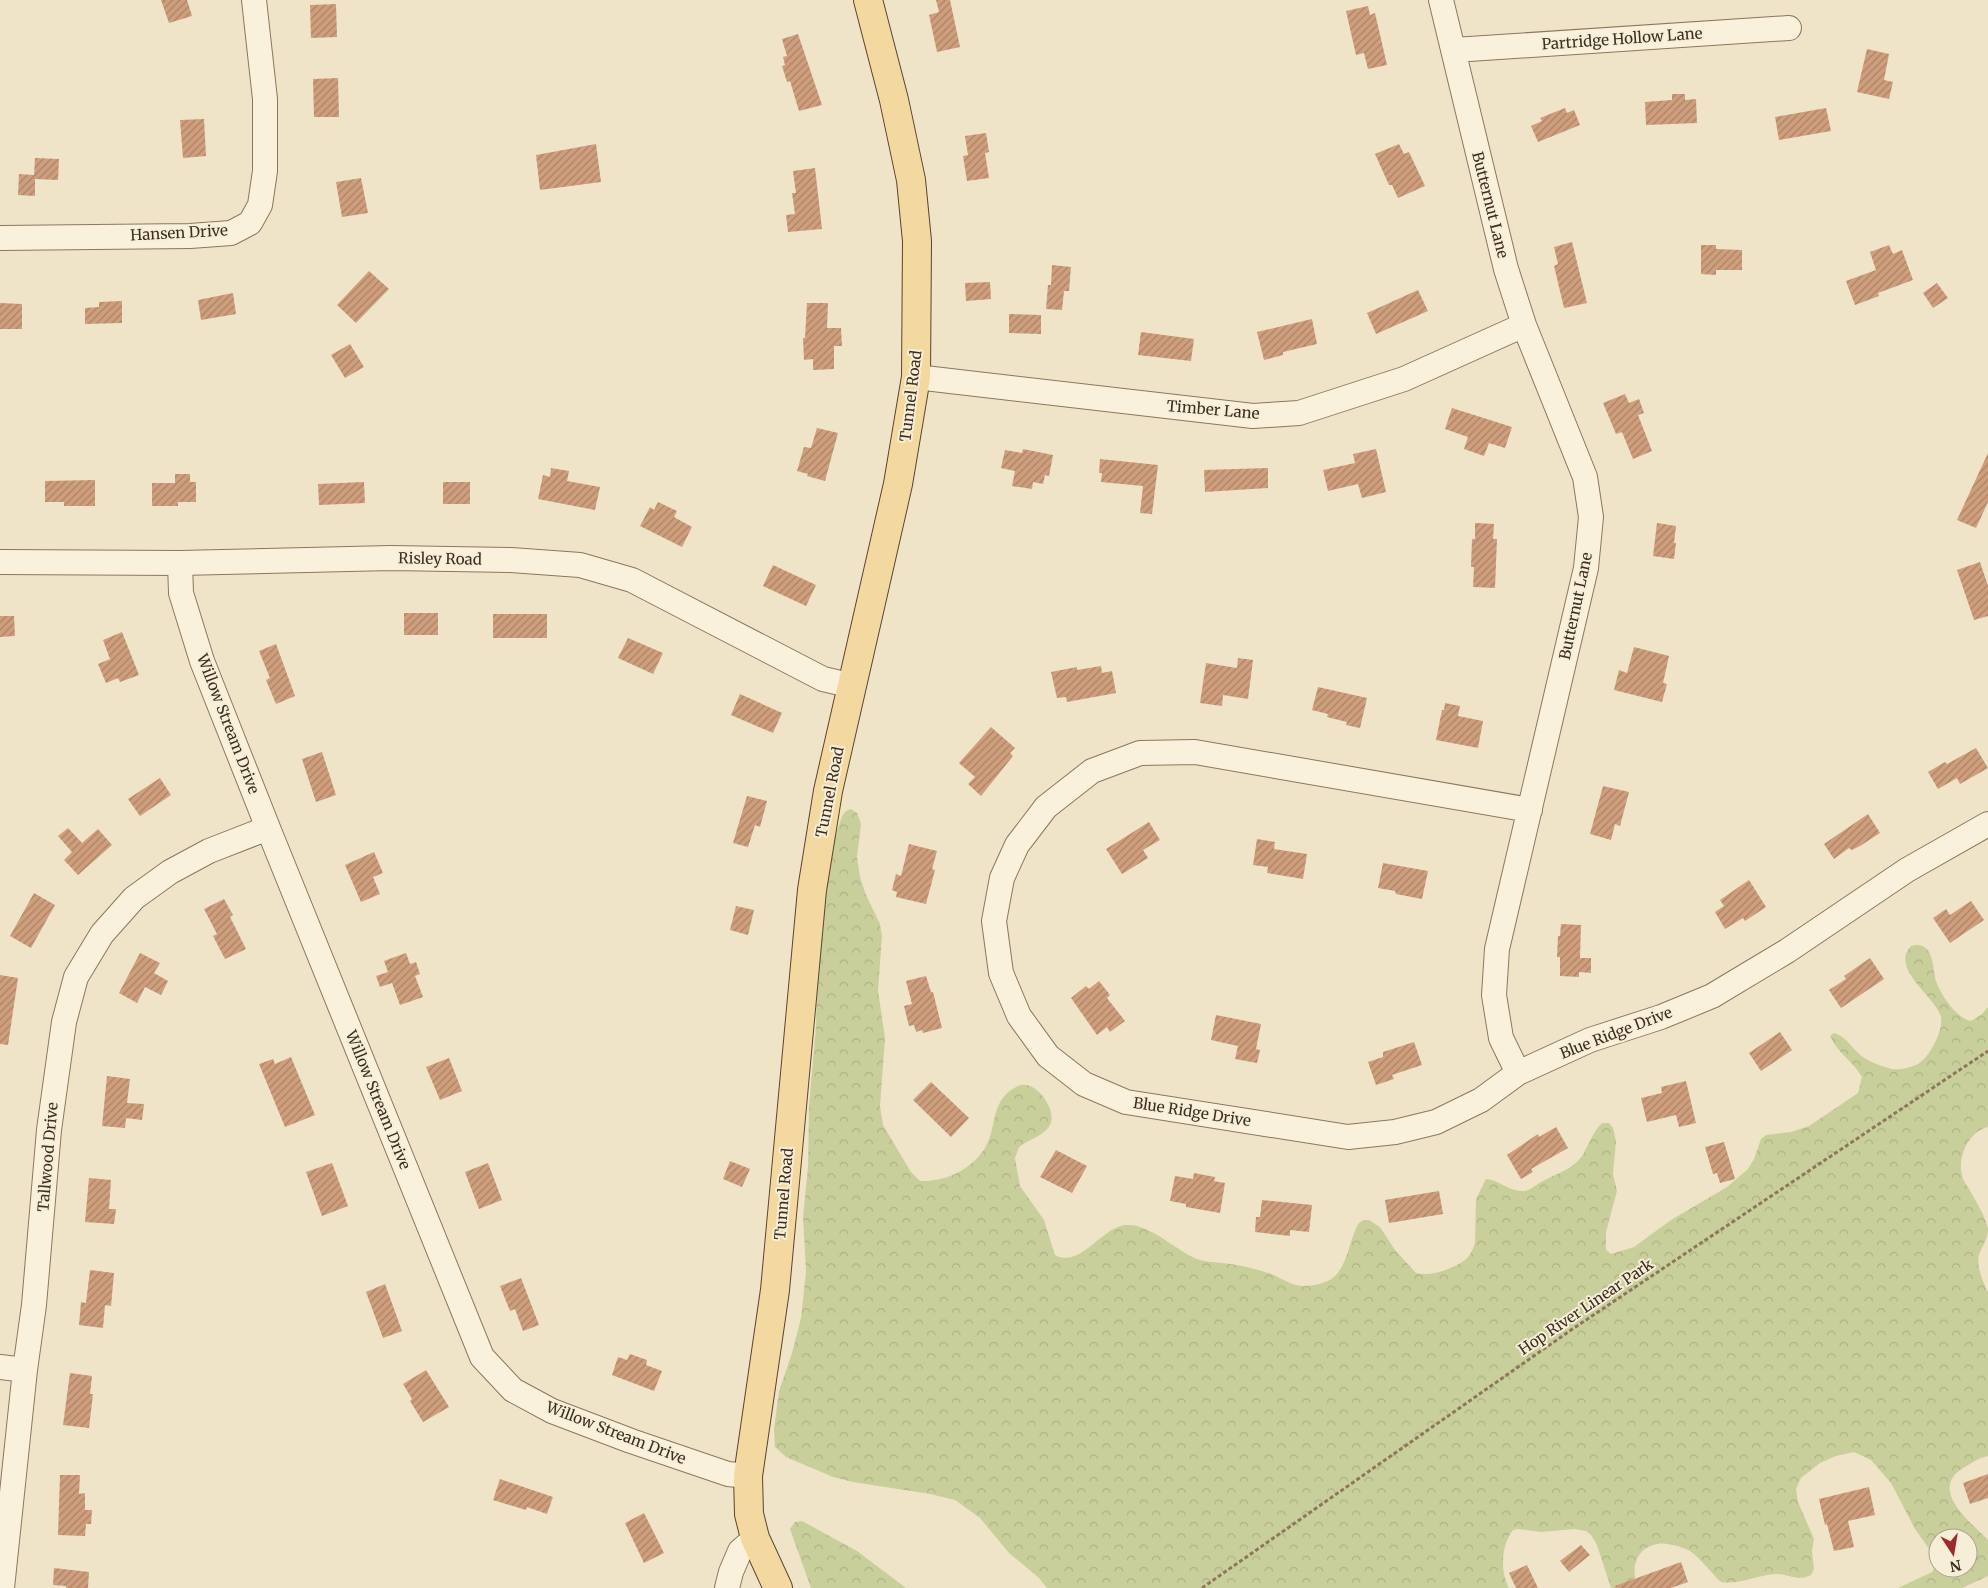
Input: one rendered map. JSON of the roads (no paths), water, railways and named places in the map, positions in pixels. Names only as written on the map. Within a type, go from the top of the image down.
[{"type":"main road","name":"Tunnel Road","points":[[778,1588],[755,1538],[749,1514],[748,1476],[775,1290],[812,890],[828,791],[898,484],[916,377],[917,242],[911,180],[894,100],[868,0]]},
{"type":"street","name":"Hansen Drive","points":[[0,238],[190,236],[231,232],[250,223],[260,205],[265,171],[265,98],[254,0]]},
{"type":"street","name":"Butternut Lane","points":[[1441,0],[1506,269],[1524,325],[1585,477],[1591,516],[1586,568],[1497,949],[1494,995],[1501,1038],[1518,1073]]},
{"type":"street","name":"Partridge Hollow Lane","points":[[1454,50],[1789,28]]},
{"type":"street","name":"Timber Lane","points":[[916,377],[1253,416],[1299,412],[1404,379],[1524,325]]},
{"type":"street","name":"Risley Road","points":[[0,562],[180,563],[391,558],[512,560],[580,565],[632,580],[823,679],[853,686]]},
{"type":"street","name":"Willow Stream Drive","points":[[180,563],[181,593],[202,661],[482,1357],[513,1390],[552,1411],[631,1441],[728,1474],[748,1476]]},
{"type":"street","name":"Blue Ridge Drive","points":[[1530,810],[1195,752],[1140,753],[1092,771],[1046,807],[1017,845],[1002,878],[994,921],[1001,973],[1019,1016],[1048,1056],[1084,1084],[1126,1102],[1348,1137],[1395,1132],[1436,1122],[1481,1100],[1518,1073],[1590,1040],[1662,1017],[1712,996],[1787,951],[1907,870],[1988,824]]},
{"type":"street","name":"Tallwood Drive","points":[[2,1588],[25,1370],[35,1296],[49,1130],[64,1022],[76,977],[102,934],[134,898],[170,872],[209,851],[268,828]]},
{"type":"street","points":[[0,1367],[25,1370]]},
{"type":"street","points":[[727,1588],[731,1572],[740,1551],[755,1538]]}]
